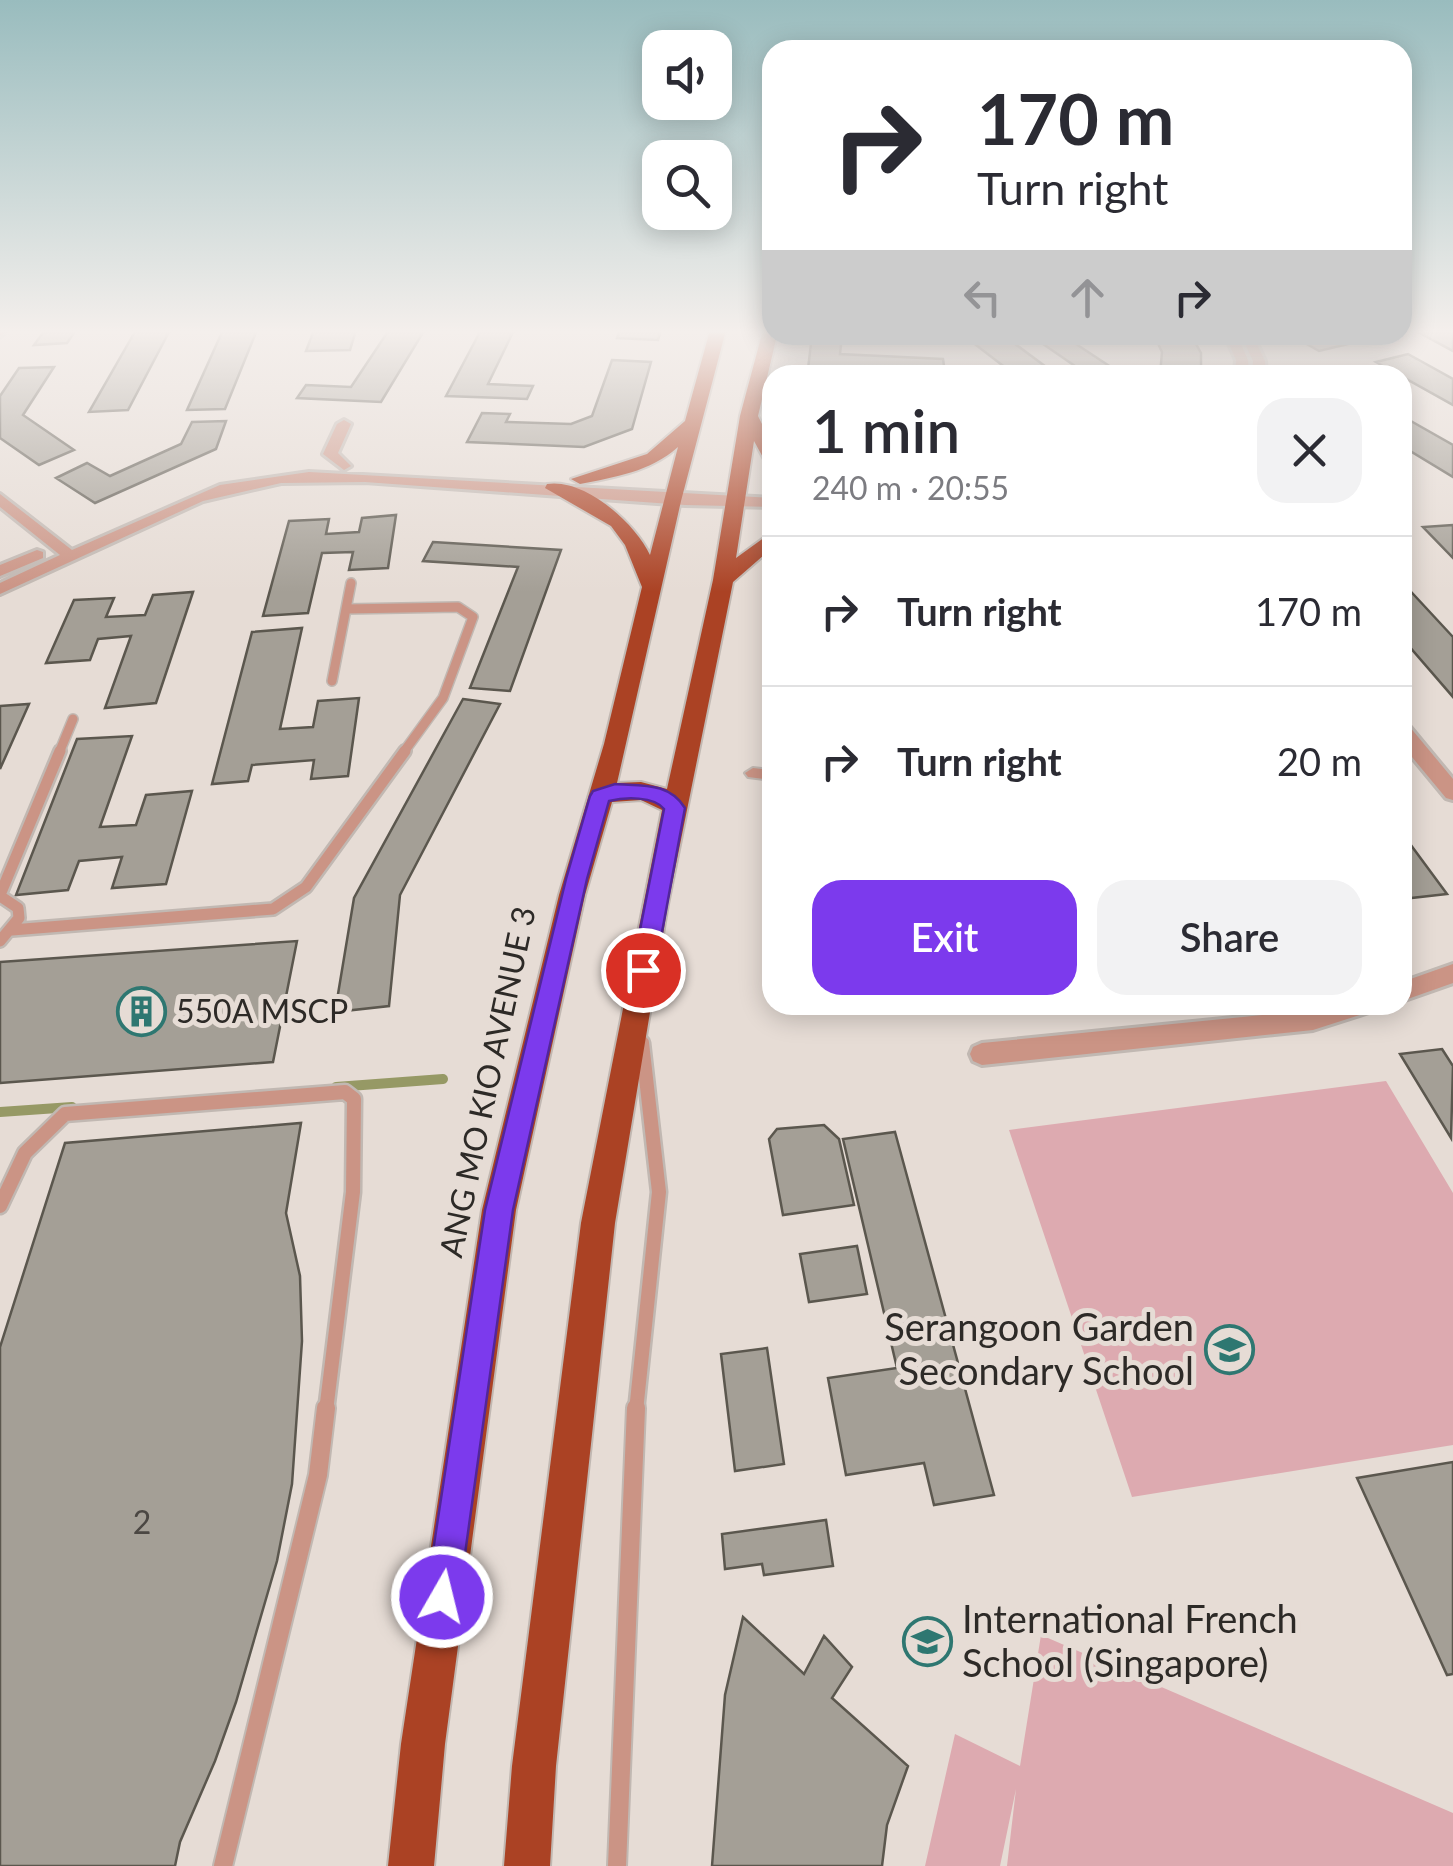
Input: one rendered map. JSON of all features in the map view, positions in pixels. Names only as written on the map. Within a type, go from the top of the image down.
[{"type":"highway","points":[[580,479],[634,466],[665,453],[696,417]]},
{"type":"highway","name":"ANG MO KIO AVENUE 3","points":[[410,1866],[428,1706],[499,1210],[572,896],[697,417]]},
{"type":"highway","points":[[527,1866],[534,1766],[598,1223],[637,1003],[723,580],[748,417]]},
{"type":"highway","points":[[749,417],[762,442]]},
{"type":"highway","points":[[554,488],[602,509],[623,524],[638,544],[651,586]]},
{"type":"highway","points":[[723,580],[762,547]]},
{"type":"highway","points":[[600,796],[615,792],[656,794],[666,797],[675,808]]},
{"type":"street","points":[[344,424],[330,454],[344,466]]},
{"type":"street","points":[[0,589],[64,550],[234,470],[344,466],[580,479],[674,494]]},
{"type":"street","points":[[0,571],[229,485],[308,474],[762,500]]},
{"type":"street","points":[[734,496],[762,491]]},
{"type":"street","points":[[0,499],[64,550]]},
{"type":"street","points":[[1412,742],[1453,792]]},
{"type":"street","points":[[753,773],[762,773]]},
{"type":"street","points":[[1412,988],[1453,974]]},
{"type":"street","points":[[982,1054],[1313,1020],[1329,1015]]},
{"type":"lane","points":[[332,681],[350,583]]},
{"type":"lane","points":[[12,930],[273,910],[306,888],[443,698],[472,618],[458,607],[346,609]]},
{"type":"lane","points":[[0,941],[12,930],[18,908],[0,896],[73,719]]},
{"type":"lane","points":[[617,1866],[637,1395],[660,1192],[637,1003]]},
{"type":"lane","points":[[0,1206],[25,1154],[65,1114],[345,1092],[354,1099],[353,1192],[318,1475],[223,1866]]},
{"type":"shaded area","points":[[1386,1081],[1453,1193],[1453,1445],[1132,1497],[1009,1130]]},
{"type":"shaded area","points":[[1041,1635],[1453,1813],[1453,1866],[1007,1866],[1016,1789],[1000,1866],[925,1866],[955,1734],[1020,1766]]},
{"type":"building","points":[[0,417],[26,417],[74,450],[39,465],[0,438]]},
{"type":"building","points":[[480,417],[571,424],[589,417],[635,417],[632,429],[584,447],[467,442]]},
{"type":"building","points":[[226,421],[216,449],[95,503],[56,478],[87,463],[110,476],[181,444],[192,422]]},
{"type":"building","points":[[1412,422],[1453,445],[1453,477],[1412,452]]},
{"type":"building","points":[[396,515],[388,568],[349,570],[353,552],[322,553],[308,613],[263,616],[289,521],[329,519],[326,534],[359,532],[362,518]]},
{"type":"building","points":[[1453,525],[1453,558],[1423,527]]},
{"type":"building","points":[[433,542],[561,550],[510,691],[470,688],[518,567],[423,561]]},
{"type":"building","points":[[193,592],[156,703],[105,708],[131,636],[98,639],[90,660],[46,663],[74,600],[114,598],[106,617],[145,615],[153,595]]},
{"type":"building","points":[[1412,593],[1453,637],[1453,697],[1412,650]]},
{"type":"building","points":[[302,628],[280,729],[313,727],[318,701],[359,698],[348,776],[311,779],[314,760],[252,765],[248,781],[212,784],[252,632]]},
{"type":"building","points":[[463,699],[500,704],[400,895],[389,1006],[335,1012],[354,898]]},
{"type":"building","points":[[29,704],[0,769],[0,706]]},
{"type":"building","points":[[132,736],[100,827],[136,825],[146,795],[192,791],[166,884],[112,888],[122,857],[79,861],[68,890],[16,895],[77,739]]},
{"type":"building","points":[[1412,847],[1447,894],[1412,898]]},
{"type":"building","name":"550A MSCP","points":[[297,941],[273,1062],[0,1083],[0,962]]},
{"type":"building","points":[[1442,1049],[1453,1066],[1451,1138],[1400,1054]]},
{"type":"building","points":[[301,1123],[286,1213],[300,1276],[302,1341],[292,1484],[277,1561],[236,1702],[180,1842],[175,1866],[0,1866],[0,1347],[65,1143]]},
{"type":"building","points":[[824,1125],[839,1139],[854,1205],[783,1215],[769,1139],[777,1129]]},
{"type":"building","points":[[895,1132],[994,1495],[934,1505],[924,1463],[846,1475],[828,1378],[897,1368],[843,1139]]},
{"type":"building","points":[[857,1246],[867,1294],[809,1302],[800,1254]]},
{"type":"building","points":[[767,1348],[784,1464],[735,1471],[721,1354]]},
{"type":"building","points":[[1453,1462],[1453,1674],[1447,1675],[1357,1478]]},
{"type":"building","points":[[826,1520],[833,1566],[764,1575],[762,1564],[725,1569],[722,1534]]},
{"type":"building","points":[[743,1617],[804,1674],[824,1636],[852,1667],[832,1698],[908,1766],[887,1825],[882,1866],[712,1866],[725,1695]]},
{"type":"waterway","points":[[336,1087],[443,1079]]},
{"type":"waterway","points":[[0,1112],[72,1107]]},
{"type":"place","name":"550A MSCP","points":[[141,1012]]},
{"type":"place","name":"Serangoon Garden Secondary School","points":[[1229,1350]]},
{"type":"place","name":"International French School (Singapore)","points":[[927,1642]]},
{"type":"route","points":[[442,1597],[499,1210],[576,879],[600,796],[607,793],[656,794],[666,797],[675,808],[643,970]]}]
